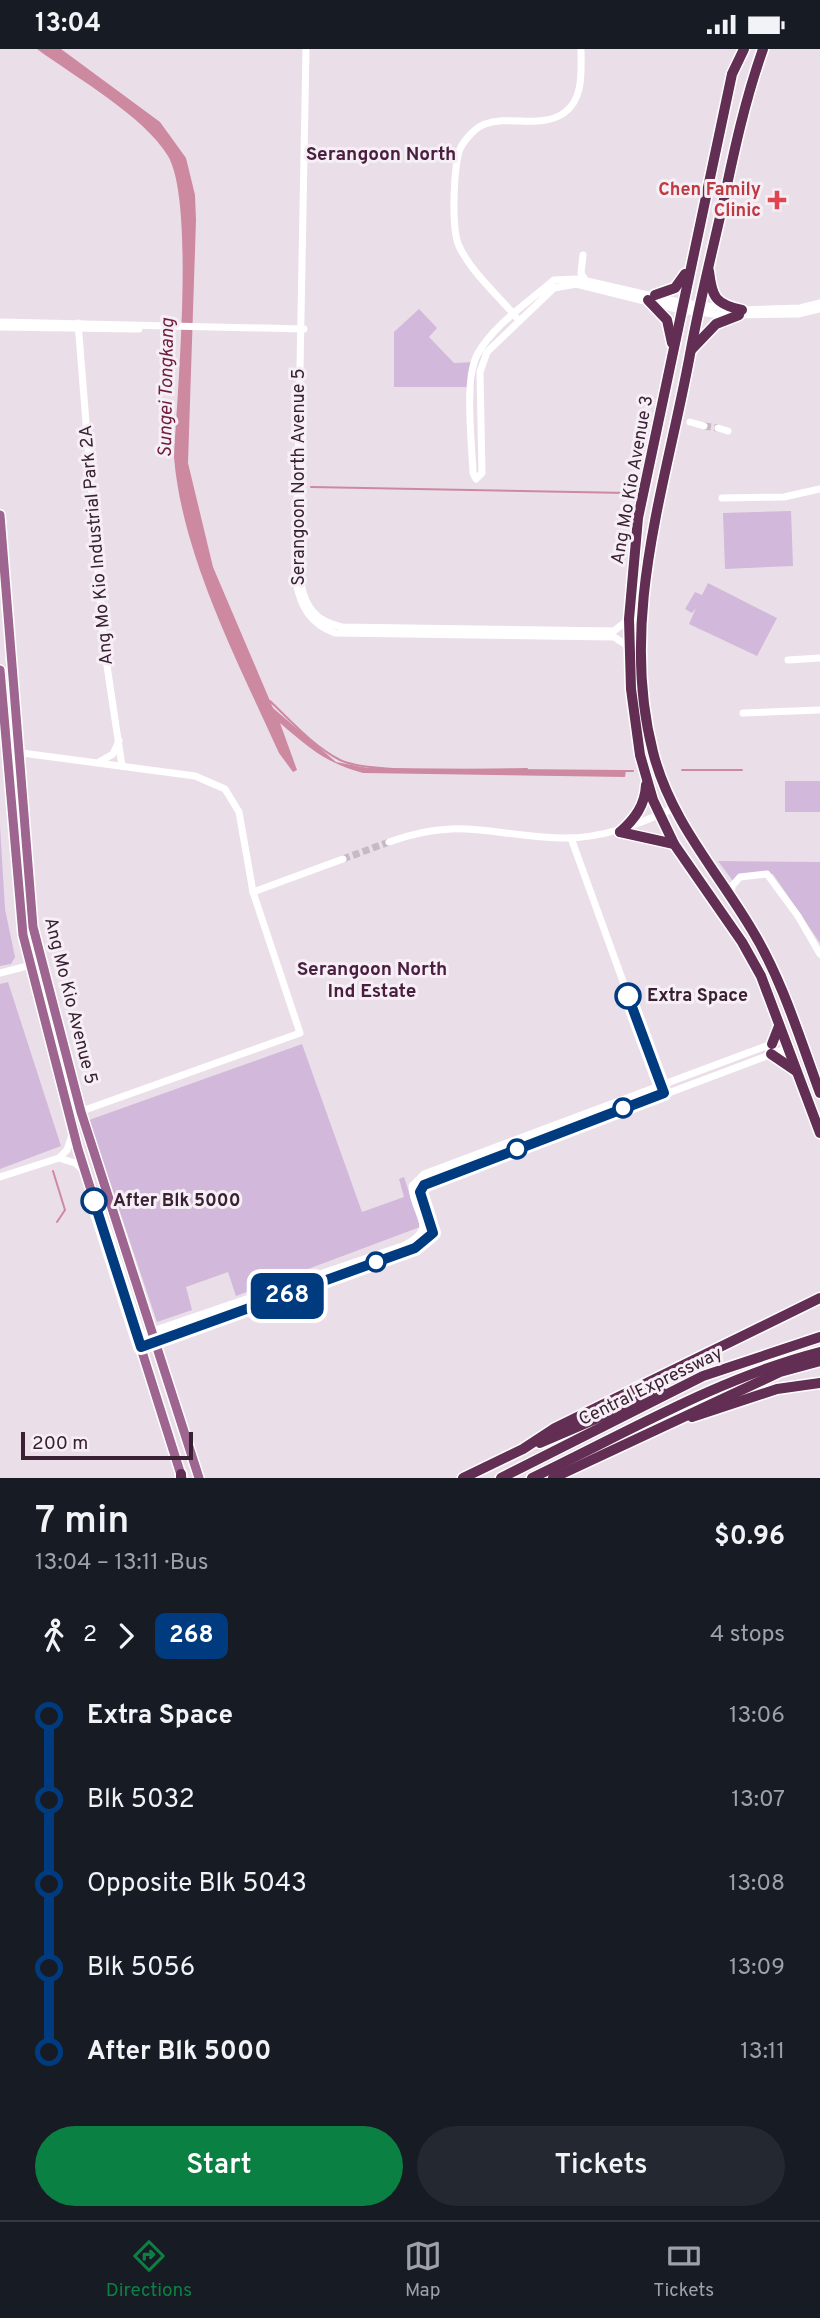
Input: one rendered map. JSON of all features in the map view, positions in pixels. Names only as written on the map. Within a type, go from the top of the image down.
[{"type":"highway","points":[[732,74],[735,49]]},
{"type":"highway","name":"Ang Mo Kio Avenue 3","points":[[744,49],[732,74],[638,518],[628,646],[635,716],[647,781],[660,815],[674,844],[756,967],[820,1133]]},
{"type":"highway","name":"Ang Mo Kio Avenue 3","points":[[763,49],[751,82],[708,263],[653,522],[640,631],[643,690],[653,752],[674,809],[768,961],[820,1093]]},
{"type":"highway","points":[[751,82],[769,49]]},
{"type":"highway","points":[[673,350],[667,320],[651,297],[681,283],[692,261]]},
{"type":"highway","points":[[708,263],[712,289],[717,300],[723,306],[740,312]]},
{"type":"highway","points":[[691,350],[716,324],[740,312]]},
{"type":"highway","points":[[657,426],[669,427],[673,431]]},
{"type":"highway","points":[[620,832],[632,821],[642,805],[647,781]]},
{"type":"highway","points":[[620,832],[674,844]]},
{"type":"highway","points":[[756,967],[765,969],[768,961]]},
{"type":"highway","points":[[779,1024],[779,1032],[771,1049],[797,1072]]},
{"type":"highway","points":[[523,1449],[555,1428],[820,1300]]},
{"type":"highway","name":"Central Expressway","points":[[501,1478],[703,1376],[820,1337]]},
{"type":"highway","name":"Central Expressway","points":[[533,1478],[709,1392],[763,1370],[820,1352]]},
{"type":"highway","points":[[553,1478],[661,1425],[780,1372],[820,1361]]},
{"type":"highway","points":[[463,1478],[628,1403],[703,1376]]},
{"type":"highway","points":[[661,1425],[778,1389],[820,1383]]},
{"type":"main road","name":"Ang Mo Kio Avenue 5","points":[[0,515],[23,935],[68,1116],[181,1477]]},
{"type":"main road","name":"Ang Mo Kio Avenue 5","points":[[0,670],[33,926],[81,1112],[198,1478]]},
{"type":"street","name":"Serangoon North Avenue 5","points":[[307,49],[296,582],[300,603],[309,616],[335,633],[614,637],[628,646]]},
{"type":"street","points":[[516,318],[458,243],[458,154],[465,140],[482,124],[495,121],[547,121],[563,114],[576,99],[581,83],[582,49]]},
{"type":"street","points":[[583,255],[581,273],[586,281]]},
{"type":"street","points":[[651,297],[576,284],[565,285],[554,288],[516,318],[489,337],[476,357],[471,383],[472,462],[476,479],[482,473],[480,372],[487,352],[516,318],[554,280],[586,281],[651,297],[682,306],[699,309],[798,314],[820,309]]},
{"type":"street","points":[[740,312],[800,308],[820,303]]},
{"type":"street","points":[[0,324],[302,332]]},
{"type":"street","name":"Ang Mo Kio Industrial Park 2A","points":[[78,325],[104,646],[122,766]]},
{"type":"street","name":"Serangoon North Avenue 5","points":[[302,332],[300,583],[305,601],[319,619],[342,627],[563,631],[614,631],[629,619]]},
{"type":"street","points":[[690,422],[704,426]]},
{"type":"street","points":[[718,428],[728,431]]},
{"type":"street","points":[[472,462],[481,462]]},
{"type":"street","points":[[722,498],[784,497],[820,489]]},
{"type":"street","points":[[788,660],[820,659]]},
{"type":"street","points":[[743,713],[820,710]]},
{"type":"street","points":[[99,762],[113,754],[120,741]]},
{"type":"street","points":[[11,751],[194,776],[225,789],[239,812],[253,892],[300,1033],[68,1116]]},
{"type":"street","points":[[389,842],[424,830],[449,827],[571,838],[620,832],[674,809]]},
{"type":"street","points":[[571,838],[662,1090]]},
{"type":"street","points":[[253,892],[343,859]]},
{"type":"street","points":[[731,898],[732,887],[740,877],[767,874],[773,878],[819,951]]},
{"type":"street","points":[[0,973],[31,965]]},
{"type":"street","points":[[141,1347],[415,1248],[433,1233],[420,1192],[424,1185],[662,1090],[786,1044]]},
{"type":"street","points":[[138,1336],[405,1245],[420,1237],[424,1229],[412,1186],[424,1174],[662,1090]]},
{"type":"street","points":[[59,1158],[67,1150],[73,1132]]},
{"type":"street","points":[[0,1177],[59,1158],[68,1159],[85,1171]]},
{"type":"street","points":[[134,1323],[148,1318]]},
{"type":"street","points":[[159,1355],[172,1336]]},
{"type":"shaded area","points":[[37,49],[61,49],[160,122],[186,158],[195,195],[196,220],[188,463],[213,567],[273,708],[336,762],[368,768],[626,770],[625,777],[363,773],[338,764],[318,754],[280,723],[297,770],[293,772],[279,753],[230,646],[200,571],[179,494],[174,457],[183,255],[176,180],[168,156],[143,126],[126,112]]},
{"type":"shaded area","points":[[419,309],[437,328],[429,337],[454,363],[476,362],[474,387],[394,387],[394,332]]},
{"type":"shaded area","points":[[791,511],[793,566],[725,569],[723,513]]},
{"type":"shaded area","points":[[708,583],[777,618],[757,656],[689,624],[696,608],[692,613],[685,609],[695,592],[702,595]]},
{"type":"shaded area","points":[[785,781],[820,781],[820,812],[785,812]]},
{"type":"shaded area","points":[[0,826],[5,909],[15,957],[11,964],[0,966]]},
{"type":"shaded area","points":[[718,861],[820,862],[820,943],[773,874],[742,873],[733,881]]},
{"type":"shaded area","points":[[8,982],[61,1146],[0,1169],[0,984]]},
{"type":"shaded area","points":[[302,1044],[362,1212],[404,1197],[399,1179],[404,1177],[420,1227],[236,1296],[228,1272],[186,1287],[192,1310],[157,1322],[89,1120]]},
{"type":"waterway","points":[[311,487],[628,493]]},
{"type":"waterway","points":[[270,701],[321,748],[340,760],[355,765],[402,769],[527,769]]},
{"type":"waterway","points":[[682,770],[742,770]]},
{"type":"waterway","points":[[624,771],[633,771]]},
{"type":"waterway","points":[[53,1171],[65,1210],[57,1222]]},
{"type":"tunnel","points":[[704,426],[718,428]]},
{"type":"tunnel","points":[[343,859],[389,842]]},
{"type":"bus line","name":"268","points":[[94,1201],[141,1347],[415,1248],[433,1233],[420,1192],[424,1185],[664,1093],[628,996]]},
{"type":"place","name":"Chen Family Clinic","points":[[777,200]]},
{"type":"place","name":"Extra Space","points":[[628,996]]},
{"type":"place","name":"After Blk 5000","points":[[94,1201]]},
{"type":"district","name":"Serangoon North","points":[[381,155]]},
{"type":"district","name":"Serangoon North Ind Estate","points":[[372,981]]},
{"type":"water label","name":"Sungei Tongkang","points":[[167,388]]}]
